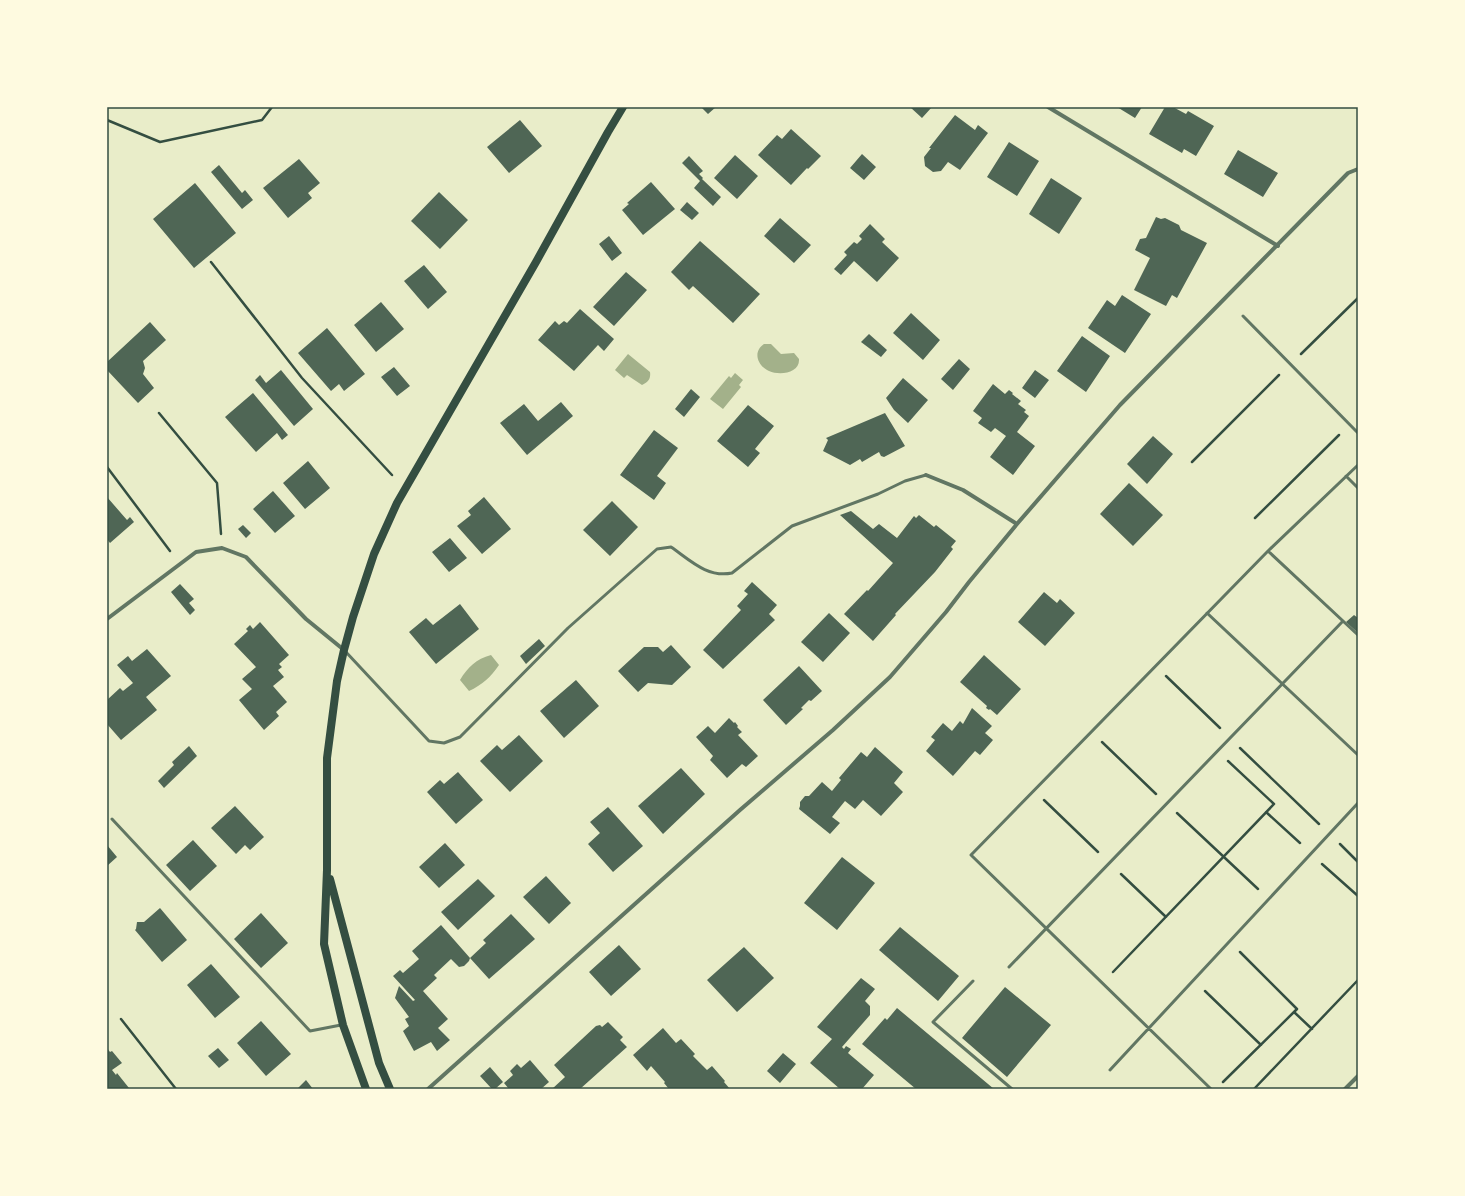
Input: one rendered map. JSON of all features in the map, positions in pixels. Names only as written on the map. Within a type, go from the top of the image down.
[{"type":"main road","points":[[366,1089],[344,1025],[324,944],[327,870],[327,758],[337,681],[344,650],[353,617],[374,554],[397,503],[536,262],[623,107]]},
{"type":"main road","points":[[327,870],[379,1062],[390,1089]]},
{"type":"street","points":[[1048,107],[1278,246]]},
{"type":"street","points":[[428,1089],[734,815],[833,730],[890,677],[946,612],[1017,524],[1120,405],[1278,246],[1348,173],[1358,169]]},
{"type":"street","points":[[926,475],[963,490],[1017,524]]},
{"type":"street","points":[[107,619],[196,552],[222,548],[246,557],[306,619],[344,650]]},
{"type":"street","points":[[1345,1089],[1358,1076]]},
{"type":"lane","points":[[1243,316],[1358,433]]},
{"type":"lane","points":[[1211,1089],[971,855],[1268,551],[1358,465]]},
{"type":"lane","points":[[344,650],[429,741],[444,743],[460,737],[568,628],[657,549],[671,547],[708,572],[721,575],[732,574],[792,526],[878,494],[905,481],[926,475]]},
{"type":"lane","points":[[1346,476],[1358,488]]},
{"type":"lane","points":[[1268,551],[1358,635]]},
{"type":"lane","points":[[1207,613],[1358,756]]},
{"type":"lane","points":[[1009,967],[1343,621]]},
{"type":"lane","points":[[1110,1070],[1358,803]]},
{"type":"lane","points":[[112,819],[310,1032],[344,1025]]},
{"type":"lane","points":[[973,981],[933,1022],[1012,1089]]},
{"type":"path","points":[[107,120],[160,142],[262,120],[272,107]]},
{"type":"path","points":[[211,262],[302,378],[405,489]]},
{"type":"path","points":[[1192,462],[1358,298]]},
{"type":"path","points":[[159,413],[217,483],[222,548]]},
{"type":"path","points":[[1255,518],[1349,424]]},
{"type":"path","points":[[107,467],[180,564]]},
{"type":"path","points":[[1155,666],[1358,862]]},
{"type":"path","points":[[1091,732],[1269,899]]},
{"type":"path","points":[[1102,983],[1274,804],[1218,751]]},
{"type":"path","points":[[1222,1084],[1297,1008],[1229,942]]},
{"type":"path","points":[[1194,980],[1260,1045]]},
{"type":"path","points":[[1254,1089],[1358,980]]},
{"type":"path","points":[[1294,1012],[1312,1029]]},
{"type":"path","points":[[121,1019],[176,1089]]},
{"type":"shaded area","points":[[764,344],[771,344],[781,354],[794,353],[799,359],[798,364],[793,370],[784,373],[773,372],[765,369],[759,362],[757,355],[760,347]]},
{"type":"shaded area","points":[[628,354],[650,372],[649,380],[646,383],[642,385],[627,375],[624,378],[615,370]]},
{"type":"shaded area","points":[[735,373],[743,380],[739,385],[741,387],[723,409],[710,399],[729,376],[731,378]]},
{"type":"shaded area","points":[[491,655],[499,665],[486,680],[469,691],[460,680],[473,664]]},
{"type":"building","points":[[701,107],[716,107],[708,114]]},
{"type":"building","points":[[910,107],[932,107],[922,118]]},
{"type":"building","points":[[1117,107],[1142,107],[1135,118]]},
{"type":"building","points":[[1165,107],[1173,107],[1186,114],[1188,111],[1214,126],[1196,156],[1184,149],[1182,153],[1149,134]]},
{"type":"building","points":[[955,115],[975,130],[978,125],[988,133],[960,170],[948,162],[941,171],[933,172],[925,166],[924,157],[931,148],[929,148]]},
{"type":"building","points":[[520,120],[542,146],[509,173],[487,147]]},
{"type":"building","points":[[791,129],[821,156],[791,185],[758,155],[777,135],[782,139]]},
{"type":"building","points":[[1009,142],[1039,161],[1017,196],[987,177]]},
{"type":"building","points":[[1238,150],[1278,173],[1263,197],[1224,174]]},
{"type":"building","points":[[862,154],[876,167],[864,180],[850,168]]},
{"type":"building","points":[[735,155],[758,176],[737,199],[714,178]]},
{"type":"building","points":[[689,156],[703,171],[699,174],[703,178],[702,179],[721,197],[713,206],[694,188],[700,181],[682,163]]},
{"type":"building","points":[[299,159],[320,183],[308,193],[312,198],[288,218],[263,188]]},
{"type":"building","points":[[219,165],[242,193],[245,190],[253,200],[242,209],[211,172]]},
{"type":"building","points":[[1051,178],[1082,198],[1059,234],[1029,214]]},
{"type":"building","points":[[651,182],[675,209],[643,235],[622,210],[629,204],[627,203]]},
{"type":"building","points":[[195,183],[236,233],[194,268],[153,219]]},
{"type":"building","points":[[439,192],[468,220],[440,249],[411,221]]},
{"type":"building","points":[[687,202],[699,213],[692,220],[680,210]]},
{"type":"building","points":[[1156,217],[1161,219],[1165,218],[1179,225],[1181,230],[1207,243],[1177,298],[1172,295],[1166,306],[1134,290],[1150,258],[1135,250],[1140,239],[1146,238]]},
{"type":"building","points":[[780,218],[811,245],[794,263],[764,236]]},
{"type":"building","points":[[870,224],[885,239],[882,242],[899,258],[877,282],[854,261],[841,275],[834,269],[847,255],[844,252],[854,242],[857,244],[862,239],[859,236]]},
{"type":"building","points":[[609,236],[622,253],[612,261],[599,244]]},
{"type":"building","points":[[700,241],[760,294],[733,323],[693,286],[689,290],[671,272]]},
{"type":"building","points":[[424,265],[447,292],[428,309],[404,281]]},
{"type":"building","points":[[626,272],[647,290],[614,326],[593,307]]},
{"type":"building","points":[[1122,295],[1151,314],[1125,353],[1088,328],[1107,300],[1115,306]]},
{"type":"building","points":[[381,302],[404,329],[376,352],[354,325]]},
{"type":"building","points":[[580,309],[614,339],[604,351],[598,345],[574,371],[538,340],[555,321],[559,325],[564,321],[567,323]]},
{"type":"building","points":[[911,313],[940,340],[923,360],[893,333]]},
{"type":"building","points":[[150,322],[166,340],[143,361],[145,368],[143,374],[154,388],[138,403],[107,370],[107,362]]},
{"type":"building","points":[[327,328],[365,374],[344,391],[339,384],[331,391],[298,353]]},
{"type":"building","points":[[869,334],[887,350],[881,357],[861,342]]},
{"type":"building","points":[[1082,336],[1110,356],[1086,392],[1057,371]]},
{"type":"building","points":[[959,359],[970,369],[953,390],[941,379]]},
{"type":"building","points":[[394,367],[410,386],[397,396],[381,377]]},
{"type":"building","points":[[281,370],[313,409],[294,426],[255,380],[260,375],[266,383]]},
{"type":"building","points":[[1035,370],[1049,380],[1035,398],[1022,388]]},
{"type":"building","points":[[903,378],[928,400],[908,423],[894,410],[886,398]]},
{"type":"building","points":[[993,384],[1005,394],[1009,390],[1013,393],[1012,394],[1021,401],[1018,404],[1026,410],[1024,412],[1029,416],[1017,432],[1035,446],[1013,475],[990,457],[1006,436],[995,428],[991,432],[978,423],[982,418],[973,411]]},
{"type":"building","points":[[691,389],[700,397],[684,417],[675,409]]},
{"type":"building","points":[[253,393],[288,435],[282,440],[277,433],[256,452],[225,417]]},
{"type":"building","points":[[561,402],[573,416],[527,455],[500,423],[524,404],[538,421]]},
{"type":"building","points":[[748,405],[774,426],[755,449],[760,453],[748,467],[717,441]]},
{"type":"building","points":[[885,413],[905,446],[884,457],[881,456],[879,452],[862,462],[860,459],[850,465],[823,451],[828,440],[826,438]]},
{"type":"building","points":[[654,430],[678,448],[657,476],[666,483],[654,500],[620,475]]},
{"type":"building","points":[[1153,436],[1173,454],[1147,484],[1127,464]]},
{"type":"building","points":[[308,461],[330,488],[305,509],[283,483]]},
{"type":"building","points":[[1129,483],[1163,515],[1133,546],[1100,514]]},
{"type":"building","points":[[273,491],[295,516],[275,533],[253,509]]},
{"type":"building","points":[[107,497],[127,520],[130,517],[134,522],[110,543],[107,539]]},
{"type":"building","points":[[484,497],[511,529],[482,554],[457,526],[471,515],[468,511]]},
{"type":"building","points":[[612,501],[638,527],[610,556],[583,530]]},
{"type":"building","points":[[851,511],[873,529],[879,524],[897,538],[914,516],[916,518],[919,515],[934,527],[936,525],[956,541],[951,547],[953,549],[935,572],[895,614],[896,615],[873,641],[844,614],[867,590],[868,591],[893,563],[840,515]]},
{"type":"building","points":[[243,525],[251,533],[246,538],[238,529]]},
{"type":"building","points":[[450,538],[467,558],[449,572],[432,552]]},
{"type":"building","points":[[752,582],[777,605],[769,614],[775,620],[723,669],[703,650],[741,610],[737,606],[748,594],[744,591]]},
{"type":"building","points":[[180,584],[194,599],[189,603],[195,610],[190,615],[171,592]]},
{"type":"building","points":[[1044,592],[1057,603],[1060,599],[1075,613],[1045,646],[1018,622]]},
{"type":"building","points":[[460,604],[479,629],[436,664],[409,632],[426,618],[433,625]]},
{"type":"building","points":[[829,613],[850,633],[823,662],[801,642]]},
{"type":"building","points":[[1354,615],[1358,618],[1358,633],[1346,622]]},
{"type":"building","points":[[260,622],[289,655],[279,664],[282,667],[278,670],[284,677],[273,686],[287,702],[276,712],[279,716],[264,730],[239,700],[252,689],[242,679],[256,667],[234,644],[248,631],[246,629],[250,625],[253,629]]},
{"type":"building","points":[[539,639],[545,646],[526,664],[520,656]]},
{"type":"building","points":[[671,645],[691,667],[672,685],[648,683],[638,692],[618,671],[644,647],[658,647],[663,652]]},
{"type":"building","points":[[147,649],[171,676],[146,697],[157,710],[121,740],[107,724],[107,700],[120,688],[123,691],[133,683],[117,665],[128,656],[132,661]]},
{"type":"building","points":[[984,655],[1021,689],[997,715],[990,709],[989,710],[986,708],[987,706],[960,682]]},
{"type":"building","points":[[799,666],[822,691],[811,701],[809,700],[801,708],[803,709],[786,725],[763,700]]},
{"type":"building","points":[[576,680],[599,706],[564,738],[540,711]]},
{"type":"building","points":[[972,708],[992,726],[985,733],[993,740],[980,755],[975,751],[953,776],[926,751],[935,740],[931,737],[943,723],[952,731],[960,721],[963,724]]},
{"type":"building","points":[[729,718],[734,723],[735,722],[738,726],[737,727],[742,732],[738,735],[758,756],[746,767],[742,764],[727,778],[710,760],[713,756],[696,737],[708,726],[715,733]]},
{"type":"building","points":[[519,735],[543,761],[510,792],[480,761],[497,745],[502,750]]},
{"type":"building","points":[[189,746],[197,756],[164,788],[158,781],[174,765],[172,762]]},
{"type":"building","points":[[875,747],[903,772],[894,783],[903,792],[881,816],[863,800],[855,809],[845,801],[832,817],[840,823],[830,834],[799,809],[800,802],[805,796],[809,796],[822,782],[832,791],[841,780],[839,778],[861,752],[867,757]]},
{"type":"building","points":[[681,768],[705,794],[663,834],[638,806]]},
{"type":"building","points":[[458,772],[483,800],[456,824],[427,792],[440,780],[444,784]]},
{"type":"building","points":[[235,806],[264,837],[250,850],[245,845],[236,854],[211,828]]},
{"type":"building","points":[[608,807],[643,846],[613,872],[588,844],[600,833],[590,822]]},
{"type":"building","points":[[193,840],[217,866],[190,891],[166,865]]},
{"type":"building","points":[[445,843],[465,865],[439,888],[419,867]]},
{"type":"building","points":[[107,845],[117,857],[107,866]]},
{"type":"building","points":[[842,857],[875,883],[837,930],[804,903]]},
{"type":"building","points":[[546,876],[571,903],[549,924],[523,897]]},
{"type":"building","points":[[478,879],[495,896],[458,930],[441,912]]},
{"type":"building","points":[[160,908],[187,940],[162,962],[135,930],[137,922],[144,922]]},
{"type":"building","points":[[261,913],[288,943],[261,968],[234,939]]},
{"type":"building","points":[[511,914],[535,939],[489,979],[470,958],[486,943],[483,940]]},
{"type":"building","points":[[441,925],[470,958],[464,966],[459,967],[451,959],[434,975],[437,978],[423,991],[448,1019],[438,1028],[450,1040],[437,1051],[431,1042],[414,1051],[403,1031],[409,1026],[405,1019],[409,1017],[395,998],[399,986],[413,1001],[415,1000],[393,976],[400,970],[403,973],[419,959],[412,951]]},
{"type":"building","points":[[900,927],[959,976],[938,1001],[879,950]]},
{"type":"building","points":[[619,945],[641,969],[611,996],[589,972]]},
{"type":"building","points":[[744,947],[774,978],[737,1012],[707,980]]},
{"type":"building","points":[[211,964],[240,997],[215,1018],[187,985]]},
{"type":"building","points":[[861,978],[875,989],[865,1001],[870,1006],[870,1015],[842,1047],[844,1049],[846,1046],[851,1049],[848,1053],[874,1075],[862,1089],[840,1089],[810,1063],[832,1039],[817,1027]]},
{"type":"building","points":[[1005,987],[1051,1025],[1007,1077],[962,1038]]},
{"type":"building","points":[[897,1008],[994,1089],[916,1089],[862,1044],[885,1018],[887,1020]]},
{"type":"building","points":[[261,1021],[291,1054],[266,1076],[237,1043]]},
{"type":"building","points":[[608,1022],[623,1037],[620,1040],[627,1047],[580,1089],[552,1089],[565,1077],[554,1065],[596,1026],[600,1025],[602,1027]]},
{"type":"building","points":[[663,1028],[676,1043],[681,1039],[695,1054],[693,1056],[707,1070],[712,1066],[730,1089],[669,1089],[651,1066],[647,1071],[633,1055]]},
{"type":"building","points":[[107,1048],[110,1052],[112,1051],[122,1063],[112,1070],[116,1075],[117,1073],[129,1088],[128,1089],[107,1089]]},
{"type":"building","points":[[218,1048],[229,1060],[219,1068],[208,1056]]},
{"type":"building","points":[[783,1053],[796,1064],[780,1083],[767,1071]]},
{"type":"building","points":[[530,1060],[549,1082],[541,1089],[509,1089],[504,1083],[513,1075],[510,1071],[517,1064],[521,1068]]},
{"type":"building","points":[[490,1067],[503,1082],[495,1089],[492,1089],[480,1076]]},
{"type":"building","points":[[306,1080],[313,1089],[297,1089]]}]
